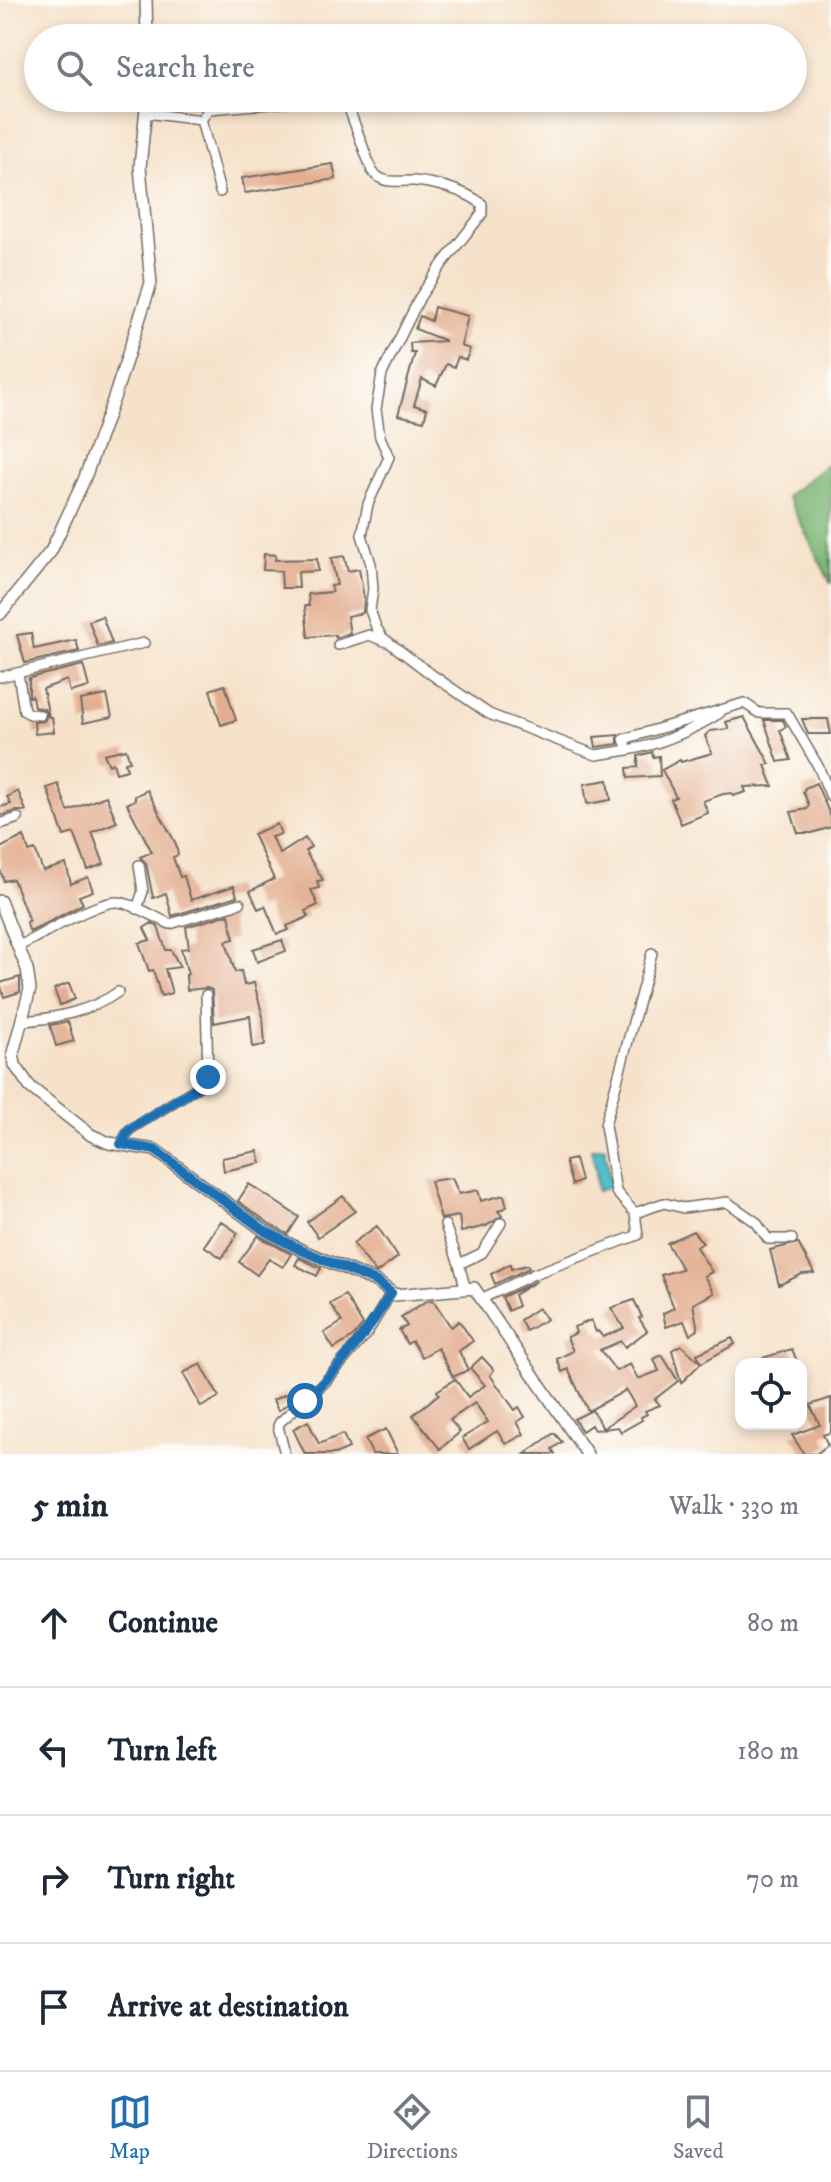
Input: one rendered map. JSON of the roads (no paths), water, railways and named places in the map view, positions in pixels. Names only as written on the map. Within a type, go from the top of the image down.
[{"type":"street","points":[[146,0],[147,24]]},
{"type":"street","points":[[201,120],[207,112]]},
{"type":"street","points":[[350,112],[377,178],[444,187],[474,197],[482,204],[482,214],[420,297],[382,374],[376,409],[380,437],[389,457],[368,504],[362,535],[371,564],[373,589],[370,610],[376,627],[390,643],[489,714],[596,755],[651,746],[689,732],[731,706]]},
{"type":"street","points":[[0,614],[51,551],[58,537],[84,480],[151,283],[140,167],[146,113],[201,120]]},
{"type":"street","points":[[201,120],[220,192]]},
{"type":"street","points":[[338,645],[369,635],[390,643]]},
{"type":"street","points":[[0,677],[144,643]]},
{"type":"street","points":[[18,673],[24,711],[40,715]]},
{"type":"street","points":[[628,750],[624,739],[744,703],[759,713],[787,713],[818,766],[831,797]]},
{"type":"street","points":[[0,824],[18,818]]},
{"type":"street","points":[[137,909],[143,891],[139,865]]},
{"type":"street","points":[[0,901],[27,969],[30,989],[13,1053],[15,1065],[24,1080],[91,1135],[109,1143],[155,1150],[265,1231],[377,1282],[391,1293],[401,1296],[474,1288],[587,1454]]},
{"type":"street","points":[[19,946],[105,903],[121,902],[170,924],[240,903]]},
{"type":"street","points":[[483,1298],[534,1274],[636,1236],[639,1232],[635,1213],[616,1192],[605,1125],[652,953]]},
{"type":"street","points":[[22,1021],[54,1017],[105,1001],[118,992]]},
{"type":"street","points":[[121,1144],[129,1130],[201,1085],[208,1077],[206,995]]},
{"type":"street","points":[[635,1213],[664,1203],[683,1208],[727,1202],[756,1222],[768,1239],[792,1239]]},
{"type":"street","points":[[459,1264],[482,1253],[501,1223]]},
{"type":"street","points":[[445,1225],[465,1287]]},
{"type":"street","points":[[285,1454],[278,1426],[280,1422],[324,1383],[367,1333],[391,1293]]},
{"type":"water","points":[[605,1147],[611,1187],[597,1191],[591,1149]]}]
